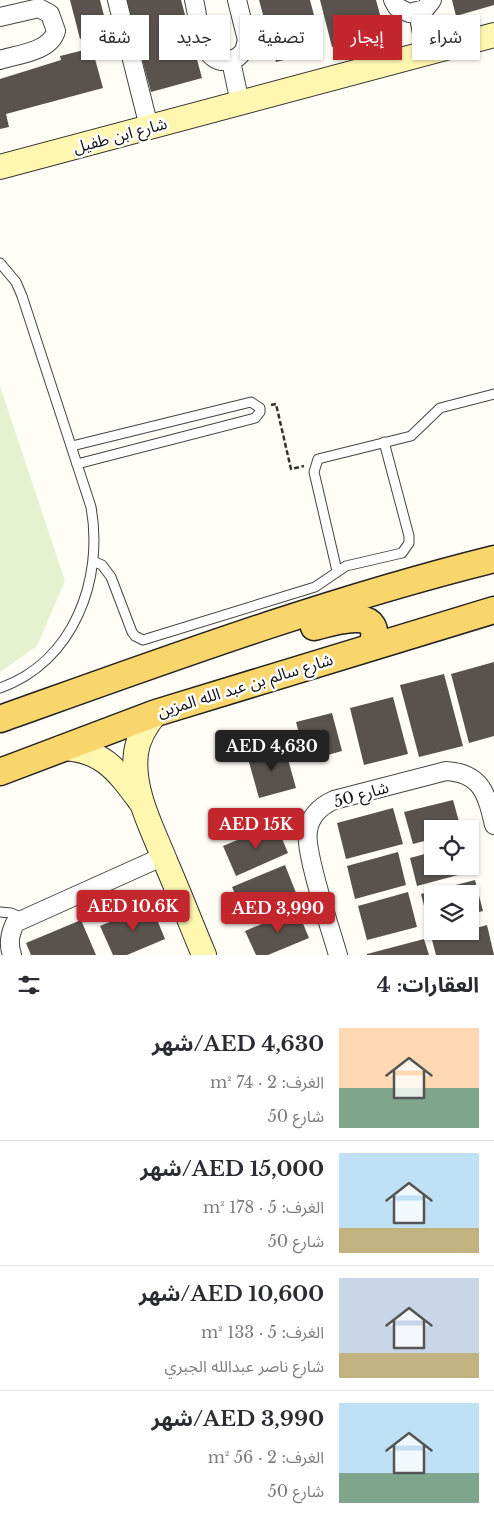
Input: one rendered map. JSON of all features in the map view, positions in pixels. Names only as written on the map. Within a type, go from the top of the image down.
[{"type":"main road","points":[[0,719],[239,634],[347,599],[494,559]]},
{"type":"main road","name":"شارع سالم بن عبد الله المزين","points":[[0,772],[156,713],[494,610]]},
{"type":"main road","points":[[239,634],[259,637],[280,635],[354,617],[360,618],[371,626],[374,632],[372,646]]},
{"type":"street","points":[[117,0],[149,127]]},
{"type":"street","points":[[194,0],[206,51],[215,59],[231,61],[244,51],[247,40],[237,0]]},
{"type":"street","points":[[393,0],[402,11],[418,13],[425,9],[432,0]]},
{"type":"street","points":[[0,17],[39,8],[50,14],[56,31],[50,42],[43,47],[0,60]]},
{"type":"street","name":"شارع ابن طفيل","points":[[480,39],[494,35]]},
{"type":"street","name":"شارع ابن طفيل","points":[[0,167],[412,57]]},
{"type":"street","points":[[231,61],[240,103]]},
{"type":"street","points":[[156,713],[142,732],[135,765],[143,804],[204,955]]},
{"type":"street","points":[[61,748],[82,750],[102,758],[118,772],[143,804]]},
{"type":"street","name":"شارع 50","points":[[338,955],[307,840],[311,820],[321,808],[334,800],[446,771],[456,772],[474,780],[481,787],[487,796],[494,826]]},
{"type":"street","points":[[12,955],[10,935],[15,923],[164,856]]},
{"type":"lane","points":[[0,263],[16,282],[22,296],[72,446],[94,525],[95,562],[85,599],[67,634],[42,662],[26,674],[0,688]]},
{"type":"lane","points":[[337,571],[314,472],[315,463],[322,457],[411,436],[436,411],[445,406],[494,394]]},
{"type":"lane","points":[[72,446],[251,402],[260,408],[258,416],[254,418],[77,464]]},
{"type":"lane","points":[[95,562],[107,570],[132,632],[143,640],[315,587],[327,581],[337,571],[352,564],[402,553],[409,543],[384,442]]},
{"type":"lane","points":[[0,912],[12,913],[23,918]]},
{"type":"path","points":[[260,408],[276,404],[291,469],[315,463]]},
{"type":"green space","points":[[0,386],[65,581],[37,646],[0,672]]},
{"type":"building","points":[[70,0],[100,0],[104,15],[81,15],[80,39]]},
{"type":"building","points":[[126,0],[181,0],[185,15],[159,15],[159,60],[197,60],[202,78],[151,92],[142,60],[149,60],[149,15],[130,15]]},
{"type":"building","points":[[259,0],[310,0],[314,15],[263,15]]},
{"type":"building","points":[[320,0],[376,0],[380,15],[333,15],[332,47]]},
{"type":"building","points":[[452,0],[494,0],[494,5],[456,15]]},
{"type":"building","points":[[81,51],[81,60],[95,60],[103,88],[6,114],[9,127],[0,129],[0,79],[61,60],[60,56]]},
{"type":"building","points":[[494,662],[494,736],[469,743],[451,674]]},
{"type":"building","points":[[444,674],[463,746],[419,757],[400,685]]},
{"type":"building","points":[[393,697],[408,754],[364,765],[350,708]]},
{"type":"building","points":[[332,713],[342,751],[306,761],[296,722]]},
{"type":"building","points":[[284,745],[296,788],[259,798],[247,755]]},
{"type":"building","points":[[453,800],[459,820],[424,820],[424,841],[413,844],[404,812]]},
{"type":"building","points":[[393,808],[403,844],[346,859],[337,823]]},
{"type":"building","points":[[276,824],[288,853],[236,876],[223,846]]},
{"type":"building","points":[[398,852],[406,885],[355,899],[347,866]]},
{"type":"building","points":[[424,854],[424,875],[458,875],[417,886],[410,858]]},
{"type":"building","points":[[285,865],[298,898],[246,920],[232,887]]},
{"type":"building","points":[[475,880],[476,885],[456,885]]},
{"type":"building","points":[[408,892],[417,927],[367,940],[358,906]]},
{"type":"building","points":[[424,893],[424,906],[421,894]]},
{"type":"building","points":[[479,896],[483,911],[479,912]]},
{"type":"building","points":[[151,905],[165,939],[127,955],[113,955],[100,926]]},
{"type":"building","points":[[297,909],[309,938],[268,955],[256,955],[245,931]]},
{"type":"building","points":[[81,920],[96,955],[31,955],[26,943]]},
{"type":"building","points":[[487,925],[494,955],[436,955],[432,940],[479,940],[479,927]]},
{"type":"building","points":[[424,939],[429,955],[367,955]]}]
